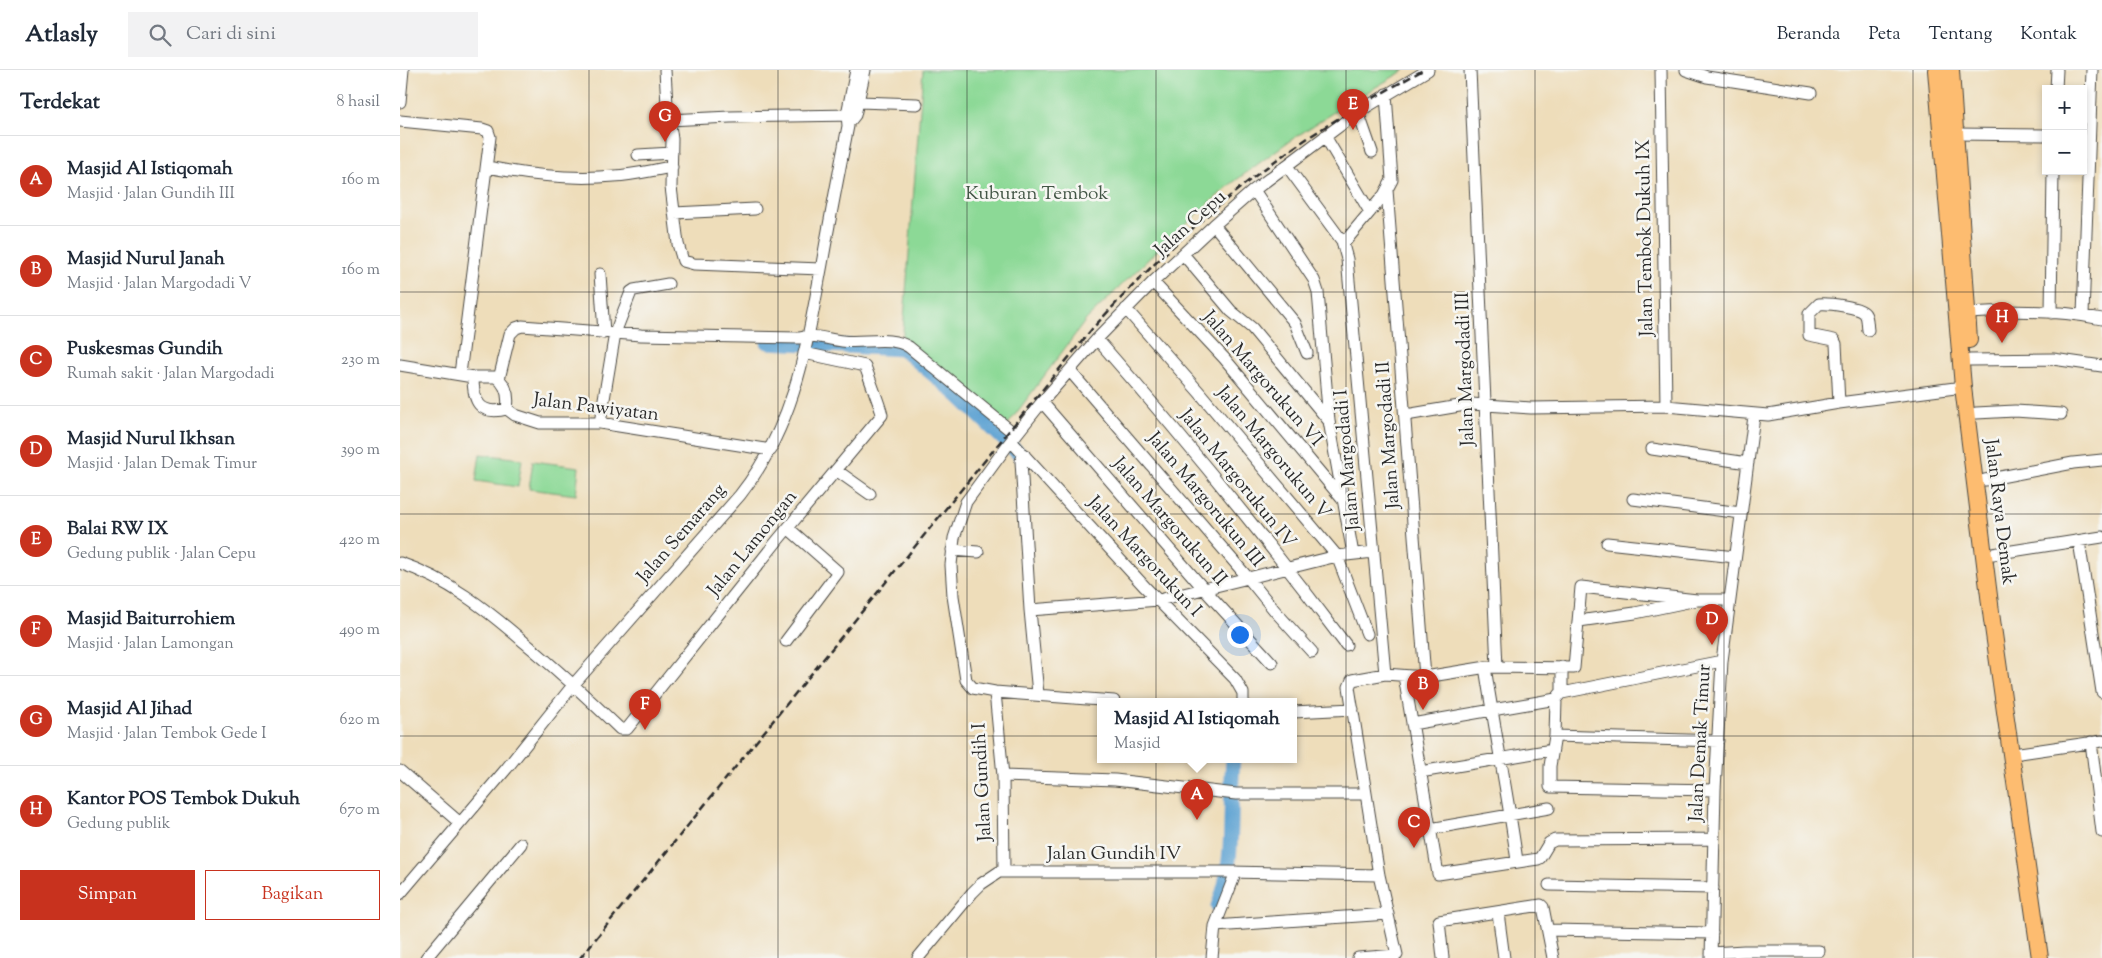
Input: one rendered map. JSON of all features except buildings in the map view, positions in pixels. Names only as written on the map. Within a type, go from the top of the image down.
[{"type":"highway","name":"Jalan Raya Demak","points":[[1936,70],[1967,313],[1970,360],[1994,554],[2007,696],[2020,753],[2050,958]]},
{"type":"highway","name":"Jalan Raya Demak","points":[[1951,70],[1956,134],[1953,196],[1963,387],[2007,696],[2040,958]]},
{"type":"street","points":[[400,102],[403,70]]},
{"type":"street","points":[[664,70],[672,153],[671,187],[681,258],[689,264],[821,269]]},
{"type":"street","name":"Jalan Semarang","points":[[400,894],[501,776],[574,684],[737,498],[758,471],[771,450],[790,402],[806,345],[851,114],[856,70]]},
{"type":"street","name":"Jalan Semarang","points":[[851,114],[859,102],[865,70]]},
{"type":"street","name":"Jalan Cepu","points":[[1097,699],[995,692],[973,688],[966,680],[953,596],[951,565],[952,550],[964,506],[1042,402],[1097,339],[1153,282],[1254,190],[1358,112],[1428,70]]},
{"type":"street","name":"Jalan Margodadi III","points":[[1470,70],[1497,666]]},
{"type":"street","name":"Jalan Tembok Dukuh IX","points":[[1661,70],[1666,406]]},
{"type":"street","points":[[1686,70],[1707,77],[1811,93]]},
{"type":"street","points":[[2056,85],[2057,70]]},
{"type":"street","points":[[2082,315],[2092,70]]},
{"type":"street","points":[[1287,166],[1343,244],[1387,190],[1392,176],[1386,94]]},
{"type":"street","points":[[859,102],[918,104]]},
{"type":"street","points":[[1358,112],[1372,152]]},
{"type":"street","points":[[669,120],[851,114]]},
{"type":"street","points":[[400,121],[485,130],[490,137],[460,374]]},
{"type":"street","points":[[1956,134],[2042,134]]},
{"type":"street","points":[[1325,136],[1370,212]]},
{"type":"street","points":[[638,155],[672,153]]},
{"type":"street","points":[[487,167],[533,174],[588,177],[614,176],[672,167]]},
{"type":"street","points":[[2051,313],[2053,175]]},
{"type":"street","points":[[1254,190],[1316,286],[1319,299],[1329,421],[1353,554]]},
{"type":"street","name":"Jalan Margodadi II","points":[[1387,190],[1425,677]]},
{"type":"street","points":[[674,213],[755,209]]},
{"type":"street","points":[[1214,225],[1295,323],[1307,353]]},
{"type":"street","name":"Jalan Margodadi I","points":[[1343,244],[1348,268],[1385,674]]},
{"type":"street","points":[[1184,254],[1231,310],[1252,328],[1329,421]]},
{"type":"street","points":[[600,274],[609,333],[600,423]]},
{"type":"street","name":"Jalan Margorukun VI","points":[[1153,282],[1224,358],[1343,500]]},
{"type":"street","points":[[609,333],[632,291],[668,284]]},
{"type":"street","points":[[1839,404],[1836,344],[1834,340],[1808,335],[1809,314],[1819,304],[1828,303],[1861,310],[1866,314],[1868,330]]},
{"type":"street","name":"Jalan Margorukun V","points":[[1126,309],[1199,392],[1337,556],[1367,634]]},
{"type":"street","points":[[1967,313],[2051,313],[2082,315],[2102,319]]},
{"type":"street","points":[[499,379],[510,334],[513,330],[522,326],[609,333],[722,338],[799,338],[806,345]]},
{"type":"street","name":"Jalan Margorukun I","points":[[806,345],[817,336],[843,341],[893,342],[906,345],[1011,441],[1023,457],[1156,600],[1235,679],[1243,693],[1242,698]]},
{"type":"street","name":"Jalan Margorukun IV","points":[[1097,339],[1151,400],[1288,568],[1346,645]]},
{"type":"street","name":"Jalan Lamongan","points":[[574,684],[620,729],[627,729],[788,528],[880,417],[882,410],[872,390],[865,366],[806,345]]},
{"type":"street","points":[[1970,360],[2053,359],[2102,366]]},
{"type":"street","points":[[400,365],[473,377],[491,376],[499,379],[504,385],[508,400],[506,409]]},
{"type":"street","name":"Jalan Margorukun III","points":[[1070,371],[1312,652]]},
{"type":"street","name":"Jalan Pawiyatan","points":[[473,377],[473,393],[481,407],[493,412],[506,409],[540,423],[600,423],[771,450]]},
{"type":"street","points":[[1406,415],[1462,405],[1485,405],[1531,408],[1666,406],[1754,416],[1963,387]]},
{"type":"street","name":"Jalan Margorukun II","points":[[1042,402],[1203,588],[1272,663]]},
{"type":"street","points":[[1976,413],[2015,411],[2061,414]]},
{"type":"street","name":"Jalan Demak Timur","points":[[1717,956],[1712,933],[1715,790],[1722,661],[1754,416]]},
{"type":"street","points":[[1652,449],[1748,464]]},
{"type":"street","points":[[1023,457],[1030,610],[1038,694]]},
{"type":"street","points":[[1985,480],[2073,463],[2102,460]]},
{"type":"street","points":[[836,470],[870,494]]},
{"type":"street","points":[[1633,499],[1741,513]]},
{"type":"street","points":[[786,641],[838,572],[788,528]]},
{"type":"street","points":[[1994,554],[2102,537]]},
{"type":"street","points":[[2078,541],[2102,692]]},
{"type":"street","points":[[1607,543],[1735,557]]},
{"type":"street","points":[[952,550],[978,552]]},
{"type":"street","points":[[1030,610],[1156,600],[1250,579],[1337,556],[1374,552]]},
{"type":"street","points":[[400,563],[422,571],[461,592],[490,613],[574,684]]},
{"type":"street","points":[[1358,958],[1397,955],[1379,875],[1349,687],[1352,680],[1385,674],[1425,677],[1497,666],[1574,668],[1581,587],[1698,600],[1730,600]]},
{"type":"street","points":[[1578,620],[1635,613],[1698,600]]},
{"type":"street","points":[[1412,724],[1559,696],[1722,661]]},
{"type":"street","points":[[1485,667],[1490,710],[1511,815],[1518,862]]},
{"type":"street","points":[[1562,667],[1550,766],[1550,787],[1715,790]]},
{"type":"street","points":[[1404,676],[1439,875],[1538,859],[1549,843],[1555,840],[1714,839]]},
{"type":"street","name":"Jalan Gundih I","points":[[995,692],[1003,776],[1004,871]]},
{"type":"street","points":[[1297,712],[1353,709]]},
{"type":"street","points":[[1555,736],[1718,742]]},
{"type":"street","points":[[2020,753],[2097,741],[2102,832]]},
{"type":"street","points":[[1420,772],[1552,750]]},
{"type":"street","points":[[400,771],[460,823]]},
{"type":"street","points":[[1003,776],[1115,780],[1232,793],[1366,794]]},
{"type":"street","points":[[1430,829],[1549,808]]},
{"type":"street","points":[[426,958],[521,844]]},
{"type":"street","points":[[918,958],[972,893],[994,873],[1004,871]]},
{"type":"street","name":"Jalan Gundih IV","points":[[1004,871],[1379,875]]},
{"type":"street","points":[[1212,958],[1216,926],[1230,872]]},
{"type":"street","points":[[1549,885],[1713,888]]},
{"type":"street","points":[[1443,958],[1439,922],[1542,905],[1553,958]]},
{"type":"street","points":[[1498,912],[1504,958]]},
{"type":"street","points":[[1216,926],[1388,914]]},
{"type":"street","points":[[1550,930],[1712,933]]},
{"type":"street","points":[[1717,956],[1819,951]]},
{"type":"green space","name":"Kuburan Tembok","points":[[923,70],[1405,70],[1340,108],[1285,144],[1231,184],[1169,239],[1086,320],[1003,431],[902,345]]},
{"type":"green space","points":[[480,454],[522,459],[518,487],[476,481]]},
{"type":"green space","points":[[533,461],[579,467],[576,495],[529,489]]},
{"type":"waterway","points":[[768,342],[903,349],[959,396],[1019,454]]},
{"type":"waterway","points":[[1218,906],[1224,890],[1230,854],[1233,763]]},
{"type":"railway","points":[[580,958],[1092,329],[1116,303],[1191,230],[1273,162],[1331,123],[1423,70]]},
{"type":"place","name":"Balai RW IX","points":[[1353,130]]},
{"type":"place","name":"Masjid Al Jihad","points":[[665,142]]},
{"type":"place","name":"Kantor POS Tembok Dukuh","points":[[2002,343]]},
{"type":"place","name":"Masjid Nurul Ikhsan","points":[[1712,645]]},
{"type":"place","name":"Masjid Nurul Janah","points":[[1423,710]]},
{"type":"place","name":"Masjid Baiturrohiem","points":[[645,730]]},
{"type":"place","name":"Masjid Al Istiqomah","points":[[1197,820]]},
{"type":"place","name":"Puskesmas Gundih","points":[[1414,848]]}]
